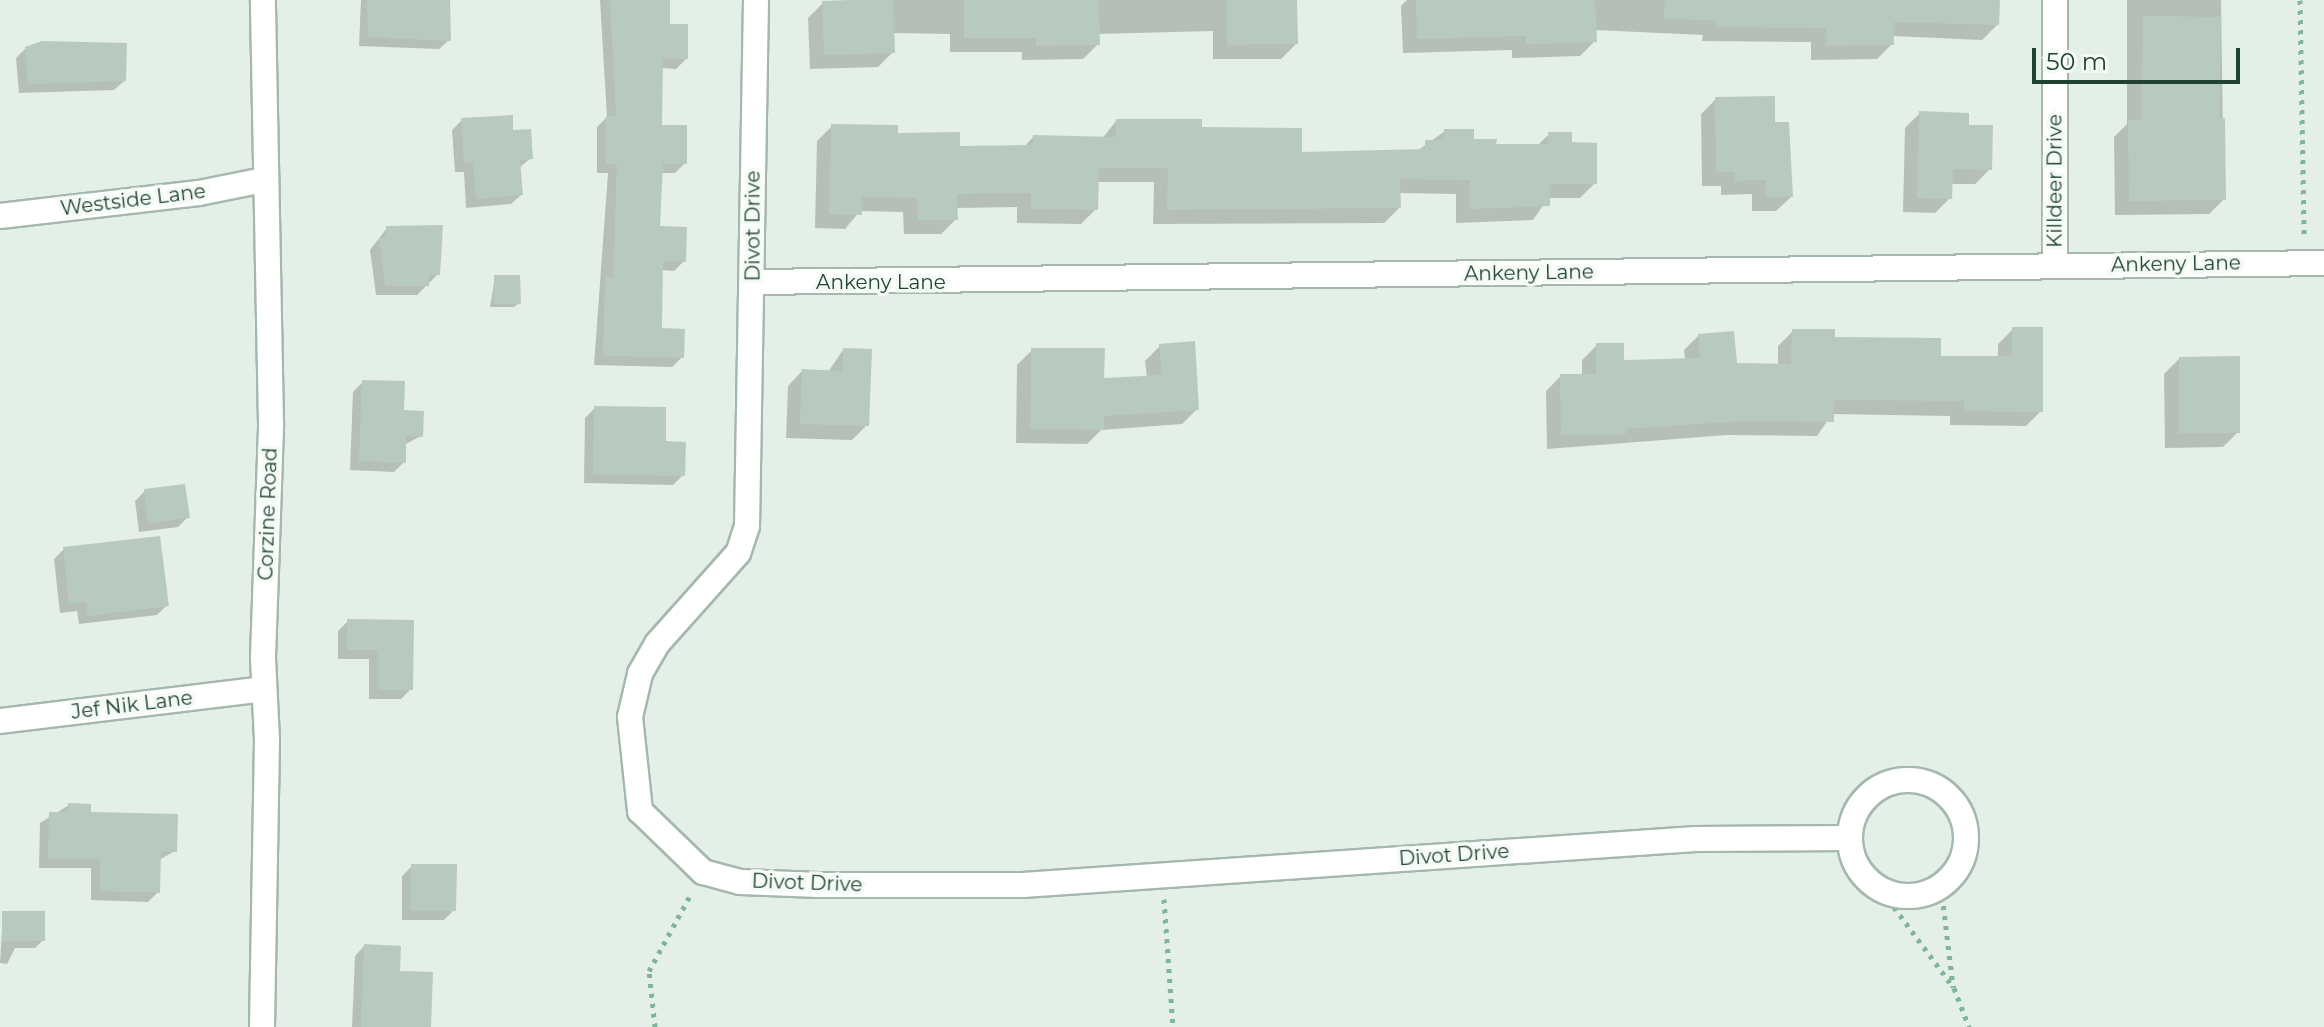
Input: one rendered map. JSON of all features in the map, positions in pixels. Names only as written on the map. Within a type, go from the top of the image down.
[{"type":"street","name":"Corzine Road","points":[[262,1027],[263,689],[271,423],[264,180],[263,0]]},
{"type":"street","name":"Divot Drive","points":[[756,0],[747,526],[738,553],[657,644],[640,674],[630,717],[640,811],[703,872],[741,882],[1023,885],[1695,839],[1848,838]]},
{"type":"street","name":"Killdeer Drive","points":[[2055,0],[2055,265]]},
{"type":"street","name":"Westside Lane","points":[[0,216],[199,193],[264,180]]},
{"type":"street","name":"Ankeny Lane","points":[[753,282],[2314,263]]},
{"type":"street","name":"Jef Nik Lane","points":[[0,721],[263,689]]},
{"type":"street","points":[[1911,780],[1931,785],[1960,811],[1966,831],[1965,854],[1941,886],[1923,894],[1882,891],[1856,863],[1848,838],[1863,802],[1878,788],[1911,780]]},
{"type":"path","points":[[2300,0],[2314,263]]},
{"type":"path","points":[[655,1027],[649,971],[703,872]]},
{"type":"path","points":[[1160,874],[1173,1027]]},
{"type":"path","points":[[1941,886],[1954,988],[1969,1027]]},
{"type":"path","points":[[1882,891],[1954,988]]},
{"type":"building","points":[[367,0],[450,0],[451,41],[368,37]]},
{"type":"building","points":[[610,0],[670,0],[670,24],[688,24],[688,59],[663,59],[662,125],[687,125],[687,164],[663,164],[660,226],[687,227],[686,262],[663,261],[662,328],[685,329],[684,358],[603,356],[605,277],[613,277],[617,164],[606,164],[606,116],[616,116]]},
{"type":"building","points":[[893,0],[895,53],[824,55],[822,1]]},
{"type":"building","points":[[964,0],[1099,0],[1100,45],[1036,46],[1036,38],[964,38]]},
{"type":"building","points":[[1227,0],[1297,0],[1298,44],[1227,45]]},
{"type":"building","points":[[1416,0],[1595,0],[1597,42],[1526,44],[1526,36],[1417,39]]},
{"type":"building","points":[[1665,0],[2000,0],[1999,25],[1894,22],[1894,45],[1826,46],[1826,28],[1717,27],[1717,21],[1664,18]]},
{"type":"building","points":[[2143,16],[2221,17],[2219,119],[2225,118],[2226,200],[2129,201],[2128,120],[2141,120]]},
{"type":"building","points":[[42,41],[127,43],[126,81],[28,84],[25,47]]},
{"type":"building","points":[[1775,96],[1775,122],[1789,122],[1793,197],[1766,197],[1766,180],[1735,181],[1735,172],[1716,172],[1715,97]]},
{"type":"building","points":[[1919,111],[1969,113],[1969,125],[1993,125],[1992,170],[1953,169],[1952,199],[1917,198]]},
{"type":"building","points":[[513,115],[513,130],[531,129],[533,159],[520,160],[523,195],[476,199],[473,163],[464,163],[461,118]]},
{"type":"building","points":[[1116,119],[1202,119],[1202,127],[1302,128],[1302,152],[1425,149],[1425,140],[1444,140],[1444,129],[1474,129],[1474,139],[1497,139],[1496,144],[1548,144],[1548,132],[1572,132],[1572,142],[1597,143],[1597,184],[1550,184],[1550,206],[1470,209],[1470,180],[1400,179],[1401,208],[1167,210],[1168,168],[1099,168],[1098,210],[1031,209],[1031,193],[957,194],[958,220],[918,220],[917,198],[862,197],[862,215],[829,214],[831,124],[898,125],[898,133],[960,132],[960,146],[1032,145],[1033,135],[1116,137]]},
{"type":"building","points":[[443,225],[440,275],[429,275],[429,286],[385,286],[379,238],[386,238],[386,226]]},
{"type":"building","points":[[494,275],[520,275],[521,304],[494,304]]},
{"type":"building","points":[[2012,327],[2043,327],[2043,412],[1964,411],[1964,401],[1834,400],[1834,422],[1743,421],[1625,429],[1626,434],[1561,435],[1560,374],[1596,374],[1596,343],[1624,343],[1624,360],[1700,358],[1698,334],[1734,331],[1737,363],[1791,364],[1792,329],[1835,329],[1835,337],[1941,338],[1941,356],[2012,356]]},
{"type":"building","points":[[1195,341],[1199,410],[1104,416],[1104,430],[1030,429],[1031,348],[1105,348],[1104,378],[1162,375],[1159,344]]},
{"type":"building","points":[[843,348],[872,349],[869,426],[800,424],[802,369],[842,371]]},
{"type":"building","points":[[2240,356],[2240,433],[2179,433],[2179,357]]},
{"type":"building","points":[[362,380],[405,381],[404,410],[424,411],[423,437],[406,436],[406,463],[359,461]]},
{"type":"building","points":[[594,406],[666,407],[666,441],[686,442],[685,476],[593,474]]},
{"type":"building","points":[[185,484],[190,518],[148,523],[144,489]]},
{"type":"building","points":[[160,536],[169,606],[88,616],[86,602],[69,604],[63,547]]},
{"type":"building","points":[[347,619],[414,620],[413,690],[378,690],[378,650],[347,650]]},
{"type":"building","points":[[68,803],[91,804],[91,812],[178,814],[177,852],[161,851],[160,893],[100,891],[100,859],[48,858],[49,812],[68,812]]},
{"type":"building","points":[[411,864],[457,864],[456,911],[411,911]]},
{"type":"building","points":[[2,911],[45,911],[45,941],[2,941]]},
{"type":"building","points":[[364,944],[401,946],[400,971],[433,972],[431,1027],[361,1027]]}]
